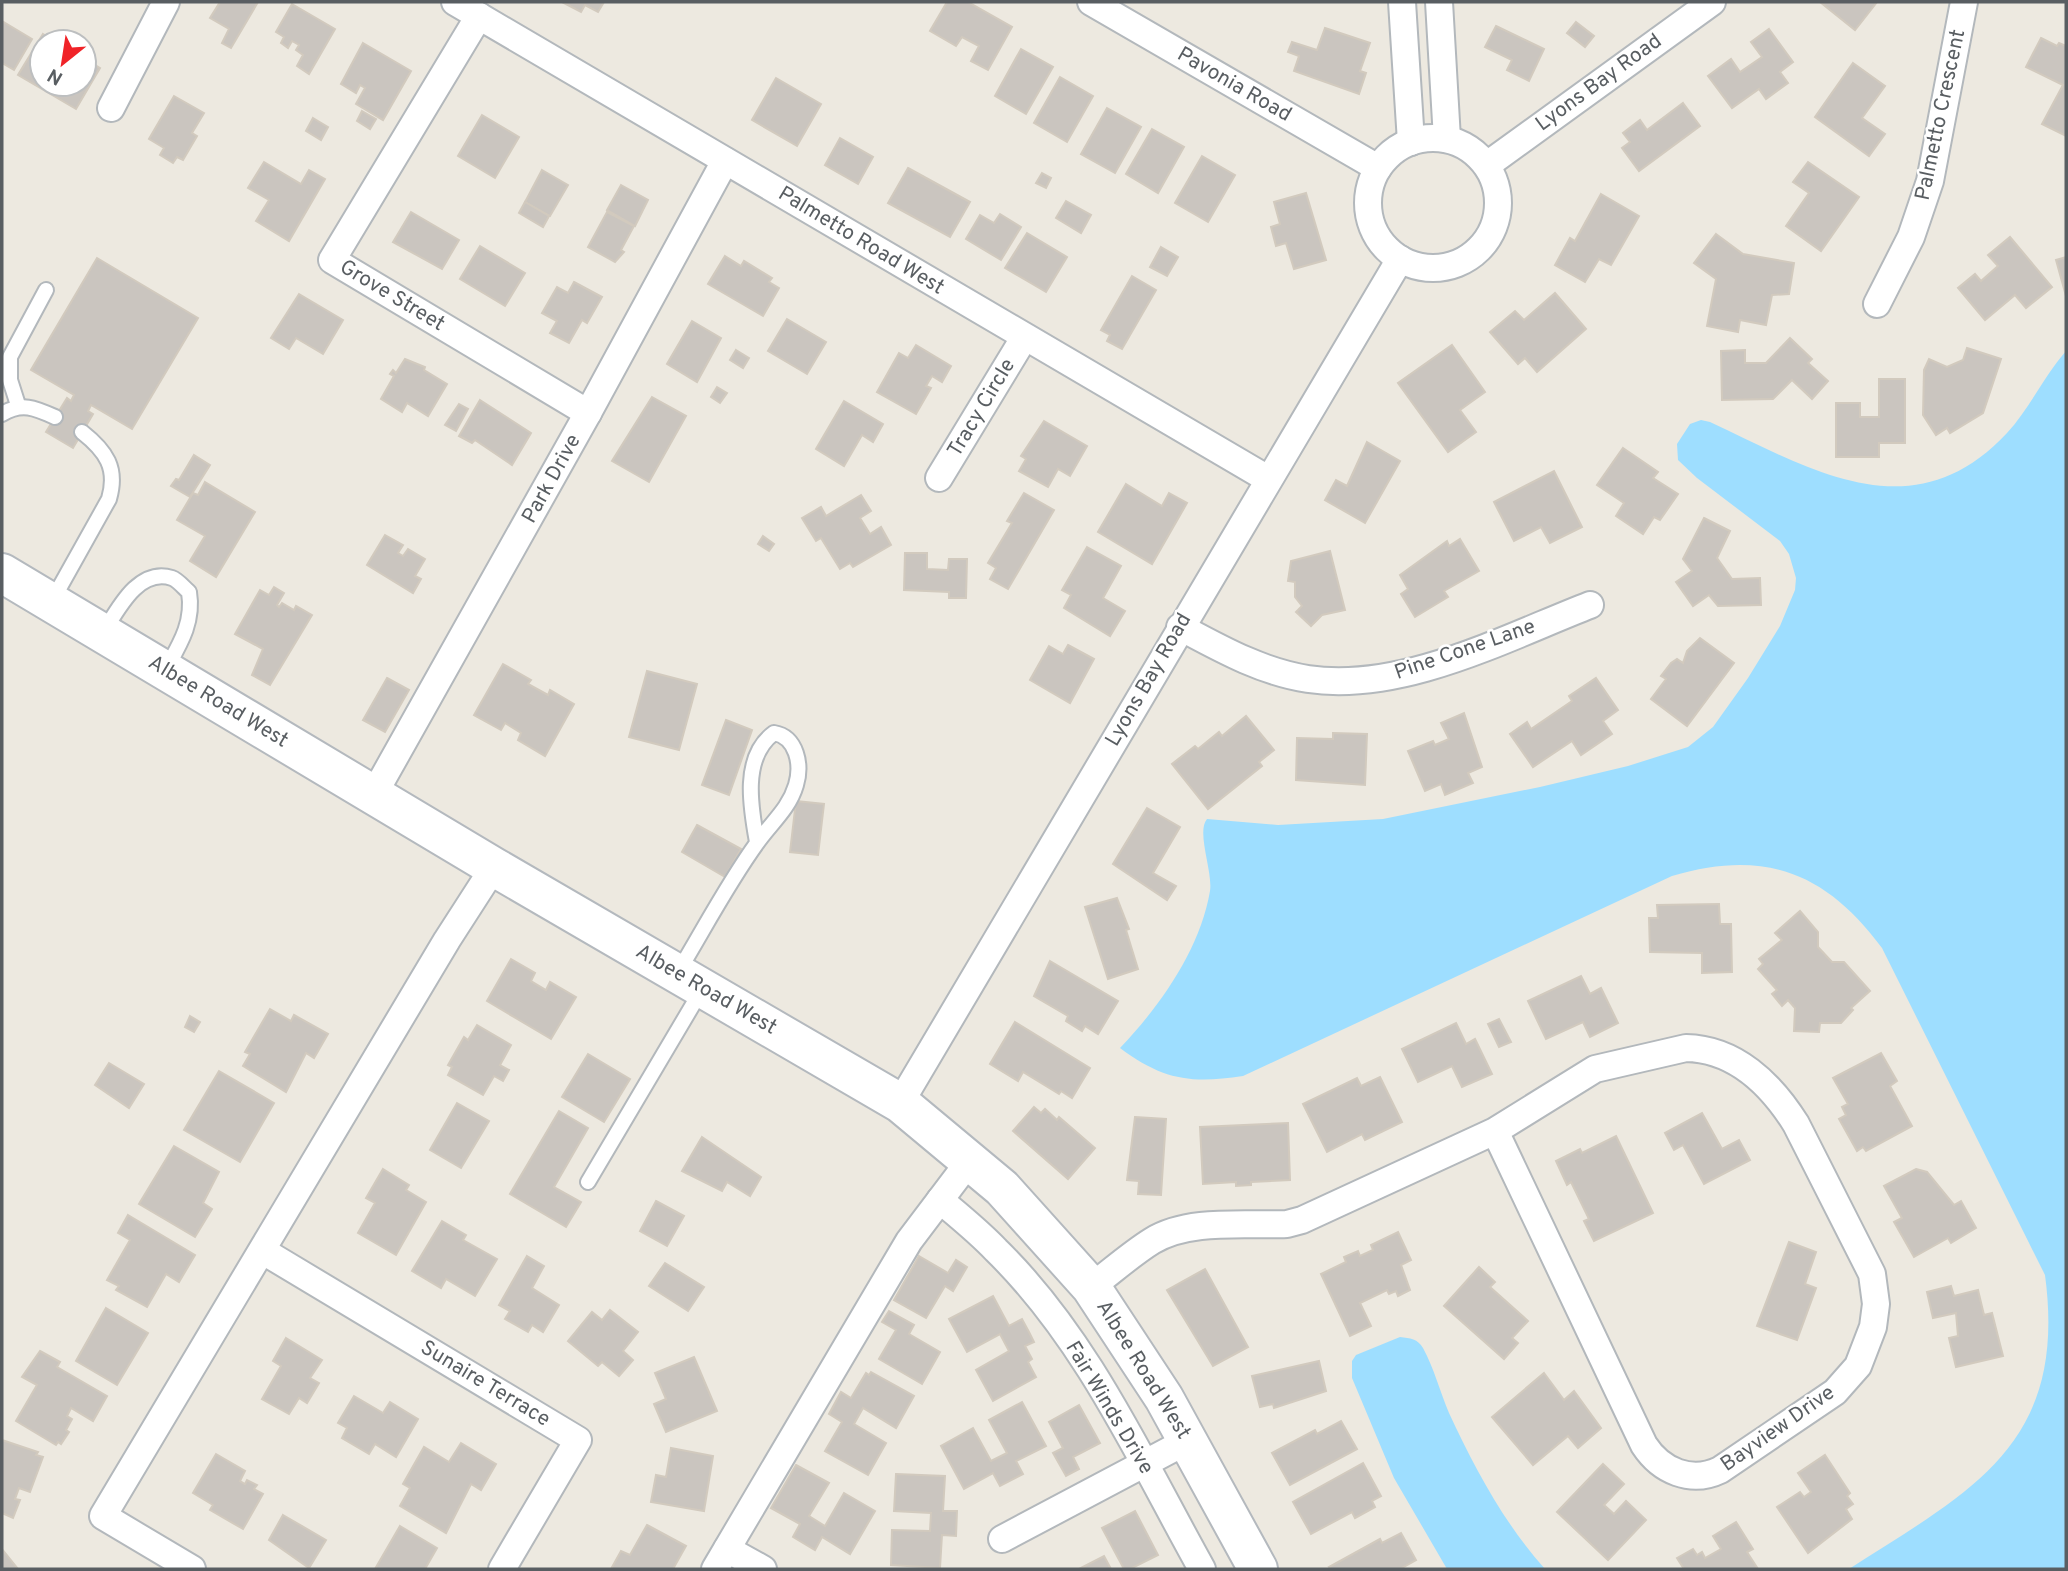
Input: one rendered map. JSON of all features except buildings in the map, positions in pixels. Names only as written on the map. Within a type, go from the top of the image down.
[{"type":"street","points":[[111,108],[166,2]]},
{"type":"street","name":"Palmetto Road West","points":[[455,2],[1268,479]]},
{"type":"street","name":"Pavonia Road","points":[[1091,2],[1378,168]]},
{"type":"street","points":[[1402,2],[1410,142]]},
{"type":"street","points":[[1439,2],[1447,139]]},
{"type":"street","name":"Lyons Bay Road","points":[[1487,165],[1712,2]]},
{"type":"street","name":"Palmetto Crescent","points":[[1877,303],[1911,237],[1930,181],[1964,2]]},
{"type":"street","name":"Grove Street","points":[[479,16],[332,260],[588,414]]},
{"type":"street","points":[[1432,137],[1447,139],[1476,153],[1487,165],[1496,183],[1499,202],[1496,221],[1488,239],[1474,254],[1458,263],[1438,268],[1418,266],[1400,259],[1384,245],[1371,218],[1370,187],[1378,168],[1388,155],[1410,142],[1432,137]]},
{"type":"street","name":"Park Drive","points":[[374,794],[588,414],[725,161]]},
{"type":"street","name":"Lyons Bay Road","points":[[900,1102],[1400,259]]},
{"type":"street","name":"Tracy Circle","points":[[939,478],[1024,338]]},
{"type":"street","name":"Albee Road West","points":[[2,573],[495,867],[900,1102],[971,1159],[1033,1220],[1091,1287],[1140,1357],[1258,1569]]},
{"type":"street","name":"Pine Cone Lane","points":[[1180,627],[1241,659],[1276,671],[1309,679],[1342,681],[1385,677],[1442,662],[1590,605]]},
{"type":"street","points":[[192,1569],[103,1517],[440,952],[495,867]]},
{"type":"street","name":"Bayview Drive","points":[[1091,1287],[1154,1240],[1172,1232],[1192,1228],[1287,1224],[1302,1220],[1495,1131],[1582,1075],[1623,1062],[1697,1048],[1732,1059],[1752,1072],[1782,1102],[1796,1124],[1872,1274],[1876,1304],[1873,1327],[1858,1366],[1835,1392],[1720,1471],[1701,1477],[1686,1476],[1664,1466],[1644,1446],[1495,1131]]},
{"type":"street","points":[[762,1569],[721,1559],[909,1241],[971,1159]]},
{"type":"street","name":"Fair Winds Drive","points":[[940,1200],[997,1250],[1045,1306],[1100,1385],[1202,1569]]},
{"type":"street","name":"Sunaire Terrace","points":[[263,1251],[578,1440],[502,1569]]},
{"type":"street","points":[[1002,1539],[1188,1441]]},
{"type":"lane","points":[[18,405],[10,380],[10,357],[46,290]]},
{"type":"lane","points":[[2,414],[18,405],[35,408],[55,417]]},
{"type":"lane","points":[[51,602],[109,499],[113,484],[109,458],[82,432]]},
{"type":"lane","points":[[103,633],[127,594],[150,579],[172,578],[189,592],[192,608],[186,633],[166,671]]},
{"type":"lane","points":[[588,1182],[757,842],[779,817],[796,787],[800,771],[795,749],[782,735],[774,733],[767,738],[753,770],[749,800],[757,842]]},
{"type":"water","points":[[2066,351],[2066,1569],[1849,1569],[1934,1514],[1970,1487],[2001,1457],[2025,1423],[2041,1382],[2048,1334],[2045,1275],[1882,948],[1838,900],[1814,884],[1790,873],[1735,865],[1705,868],[1672,876],[1243,1076],[1208,1080],[1178,1077],[1150,1067],[1120,1048],[1150,1014],[1176,976],[1197,935],[1210,891],[1203,833],[1207,819],[1278,825],[1383,819],[1628,766],[1688,747],[1713,727],[1780,626],[1795,590],[1796,578],[1789,554],[1780,541],[1697,478],[1678,460],[1677,444],[1690,424],[1701,420],[1710,422],[1786,458],[1824,473],[1861,483],[1898,486],[1935,480],[1971,463],[2007,433]]},
{"type":"water","points":[[1400,1337],[1416,1341],[1423,1348],[1449,1413],[1480,1475],[1516,1533],[1545,1569],[1447,1569],[1394,1478],[1352,1378],[1352,1361],[1356,1355]]}]
